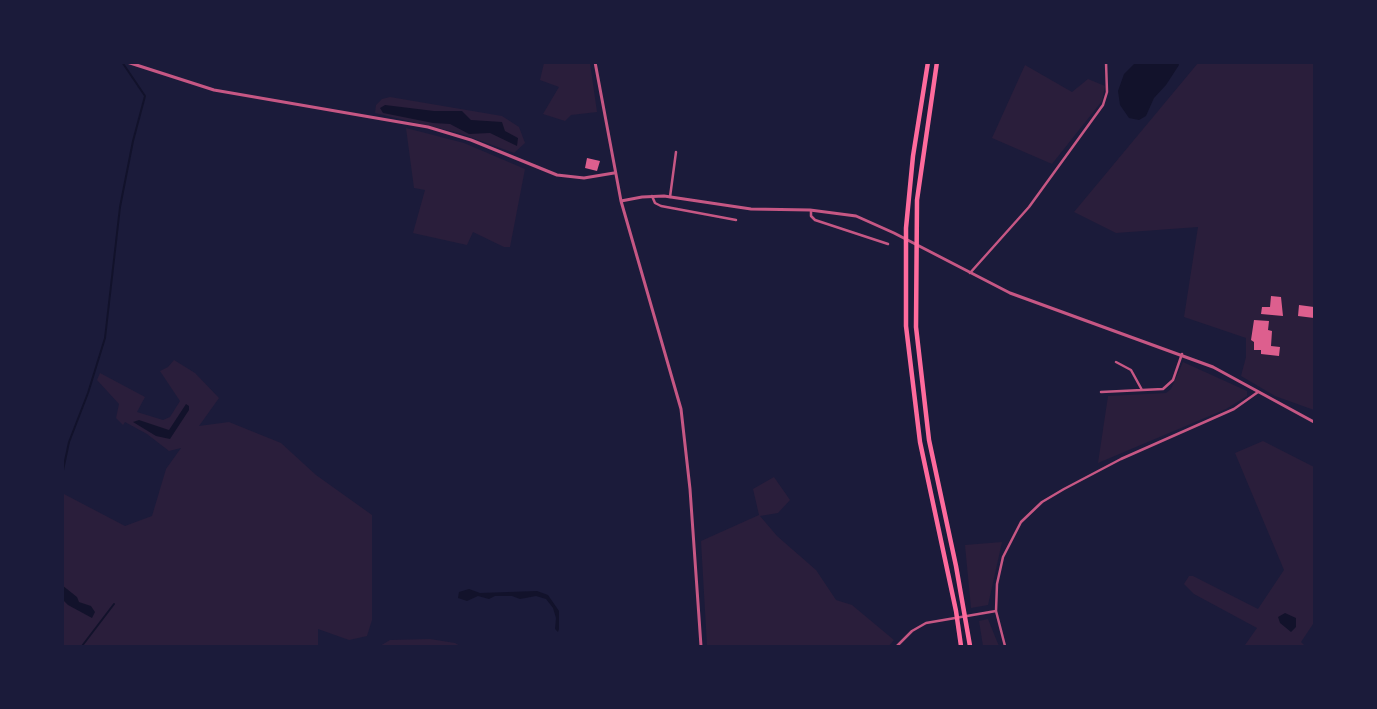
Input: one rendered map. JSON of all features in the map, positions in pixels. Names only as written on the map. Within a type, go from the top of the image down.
[{"type":"highway","points":[[928,62],[913,156],[906,228],[906,326],[913,397],[920,442],[956,611],[961,646]]},
{"type":"highway","points":[[937,62],[918,190],[916,327],[923,397],[970,646]]},
{"type":"street","points":[[127,62],[214,90],[428,127],[472,140],[557,175],[584,178],[614,173]]},
{"type":"street","points":[[595,62],[614,173],[681,409],[690,489],[701,646]]},
{"type":"street","points":[[970,273],[1029,207],[1102,105],[1107,92],[1106,62]]},
{"type":"street","points":[[670,197],[676,152]]},
{"type":"street","points":[[621,201],[652,196],[670,197],[751,209],[810,210],[856,216],[894,233],[1010,293],[1182,354],[1213,367],[1314,422]]},
{"type":"street","points":[[652,196],[655,203],[661,206],[736,220]]},
{"type":"street","points":[[810,210],[811,216],[815,220],[888,244]]},
{"type":"street","points":[[1101,392],[1163,389],[1170,385],[1182,354]]},
{"type":"street","points":[[1116,362],[1132,370],[1142,390]]},
{"type":"street","points":[[1005,646],[996,611],[997,584],[1003,557],[1021,522],[1042,502],[1121,459],[1234,409],[1258,392]]},
{"type":"street","points":[[897,646],[916,628],[933,621],[996,611]]},
{"type":"shaded area","points":[[544,63],[590,63],[597,112],[571,115],[565,121],[543,114],[559,87],[540,80]]},
{"type":"shaded area","points":[[1135,63],[1178,63],[1179,65],[1166,85],[1154,98],[1146,116],[1139,120],[1129,118],[1120,105],[1118,91],[1124,74]]},
{"type":"shaded area","points":[[1198,63],[1314,63],[1314,410],[1275,396],[1241,376],[1246,357],[1246,338],[1184,317],[1198,227],[1116,233],[1074,212]]},
{"type":"shaded area","points":[[1025,65],[1072,92],[1088,79],[1105,86],[1102,101],[1052,164],[992,138]]},
{"type":"shaded area","points":[[390,97],[502,116],[519,127],[525,143],[514,153],[459,133],[375,113],[376,105],[382,99]]},
{"type":"shaded area","points":[[385,105],[434,111],[462,111],[471,120],[502,122],[505,131],[518,138],[517,146],[490,133],[469,134],[450,124],[433,123],[383,113],[380,108]]},
{"type":"shaded area","points":[[406,128],[464,143],[525,169],[510,247],[504,247],[473,232],[467,245],[413,233],[425,190],[414,188]]},
{"type":"shaded area","points":[[174,360],[195,373],[219,398],[199,426],[229,422],[281,443],[316,475],[372,515],[372,620],[367,636],[349,640],[318,629],[318,646],[63,646],[62,493],[125,526],[152,516],[166,469],[181,448],[169,451],[147,434],[125,422],[123,425],[116,418],[119,404],[97,380],[100,373],[145,397],[137,412],[163,420],[170,417],[180,401],[160,371],[168,367]]},
{"type":"shaded area","points":[[1183,362],[1247,391],[1247,396],[1226,409],[1098,463],[1108,396],[1166,393],[1171,389]]},
{"type":"shaded area","points":[[186,404],[189,406],[189,410],[170,439],[156,436],[133,422],[139,420],[169,430]]},
{"type":"shaded area","points":[[1263,441],[1314,467],[1314,625],[1301,642],[1305,646],[1245,645],[1257,628],[1194,594],[1184,584],[1189,576],[1193,576],[1258,609],[1284,570],[1235,453]]},
{"type":"shaded area","points":[[774,477],[790,500],[778,513],[760,516],[777,536],[816,570],[836,600],[852,605],[894,640],[889,646],[707,646],[701,541],[759,515],[753,489]]},
{"type":"shaded area","points":[[1002,542],[988,605],[971,608],[965,545]]},
{"type":"shaded area","points":[[62,585],[77,597],[79,602],[91,606],[95,612],[92,618],[68,605],[63,600]]},
{"type":"shaded area","points":[[469,589],[480,593],[537,591],[548,595],[559,611],[558,632],[555,629],[556,618],[553,608],[546,599],[536,596],[520,599],[512,596],[495,596],[489,599],[478,596],[467,601],[458,598],[459,592]]},
{"type":"shaded area","points":[[1285,613],[1296,618],[1296,627],[1291,632],[1280,623],[1278,617]]},
{"type":"shaded area","points":[[988,619],[999,646],[983,646],[979,621]]},
{"type":"shaded area","points":[[430,639],[455,643],[460,646],[380,646],[390,640]]},
{"type":"building","points":[[587,158],[600,161],[597,171],[585,168]]},
{"type":"building","points":[[1271,296],[1281,297],[1283,316],[1261,314],[1262,307],[1270,307]]},
{"type":"building","points":[[1299,305],[1314,307],[1314,318],[1298,316]]},
{"type":"building","points":[[1254,320],[1269,321],[1268,330],[1272,331],[1271,346],[1280,347],[1279,356],[1261,354],[1261,350],[1254,350],[1254,342],[1251,340]]},
{"type":"waterway","points":[[62,475],[69,442],[88,393],[105,338],[120,207],[133,141],[145,96],[122,62]]},
{"type":"waterway","points":[[82,646],[114,604]]}]
